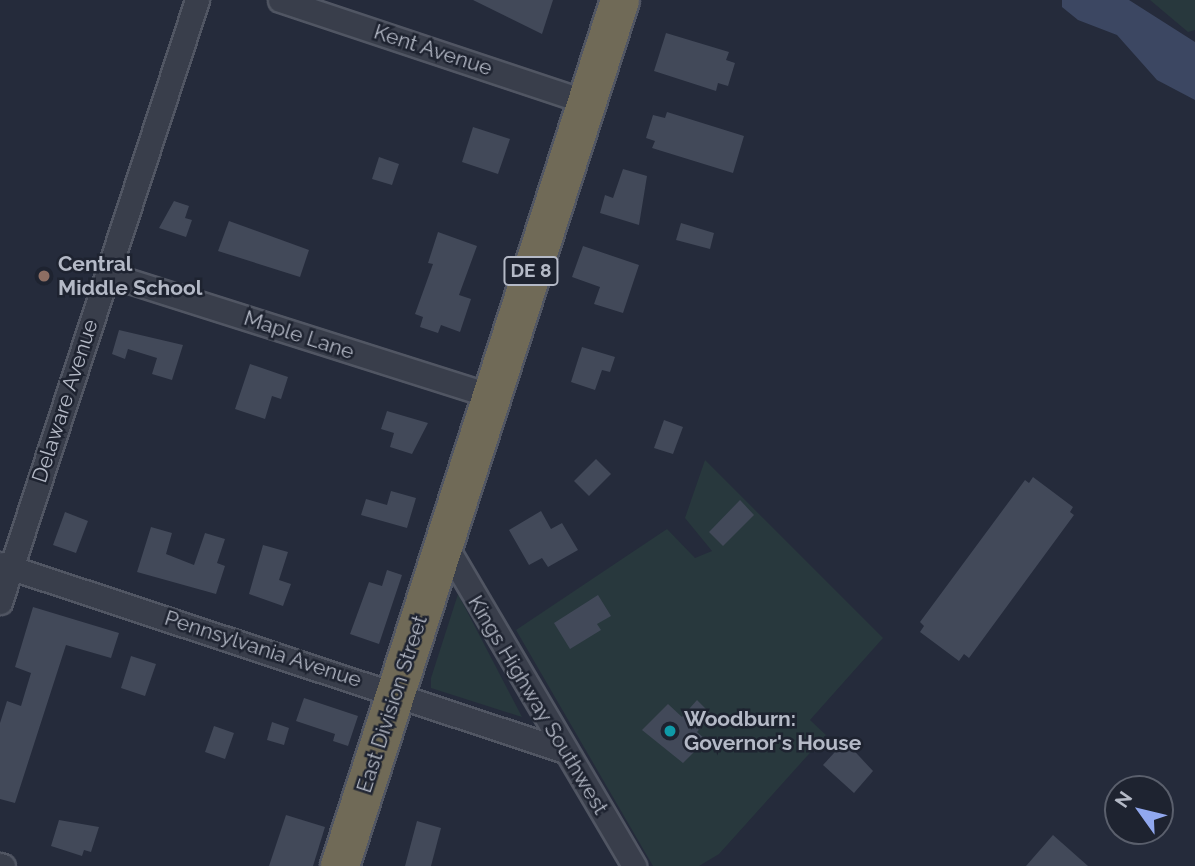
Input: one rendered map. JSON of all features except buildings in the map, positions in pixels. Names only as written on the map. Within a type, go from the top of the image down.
[{"type":"highway","name":"DE 8","points":[[444,543],[620,0]]},
{"type":"highway","name":"East Division Street","points":[[340,866],[444,543]]},
{"type":"street","name":"Delaware Avenue","points":[[0,602],[6,566],[107,274],[197,0]]},
{"type":"street","name":"Kent Avenue","points":[[280,0],[586,102]]},
{"type":"street","name":"Maple Lane","points":[[107,274],[491,396]]},
{"type":"street","name":"Kings Highway Southwest","points":[[444,543],[634,866]]},
{"type":"street","name":"Pennsylvania Avenue","points":[[6,566],[397,692],[565,751]]},
{"type":"shaded area","points":[[1150,0],[1195,0],[1195,30],[1188,32]]},
{"type":"shaded area","points":[[705,460],[883,638],[810,720],[826,735],[719,854],[699,866],[653,866],[516,630],[667,529],[695,558],[712,551],[685,518]]},
{"type":"shaded area","points":[[458,594],[522,717],[431,688],[431,678]]},
{"type":"water","points":[[1062,0],[1129,0],[1195,42],[1195,100],[1157,80],[1117,35],[1078,20],[1062,7]]},
{"type":"place","name":"Central Middle School","points":[[44,276]]},
{"type":"place","name":"Woodburn: Governor's House","points":[[670,731]]}]
